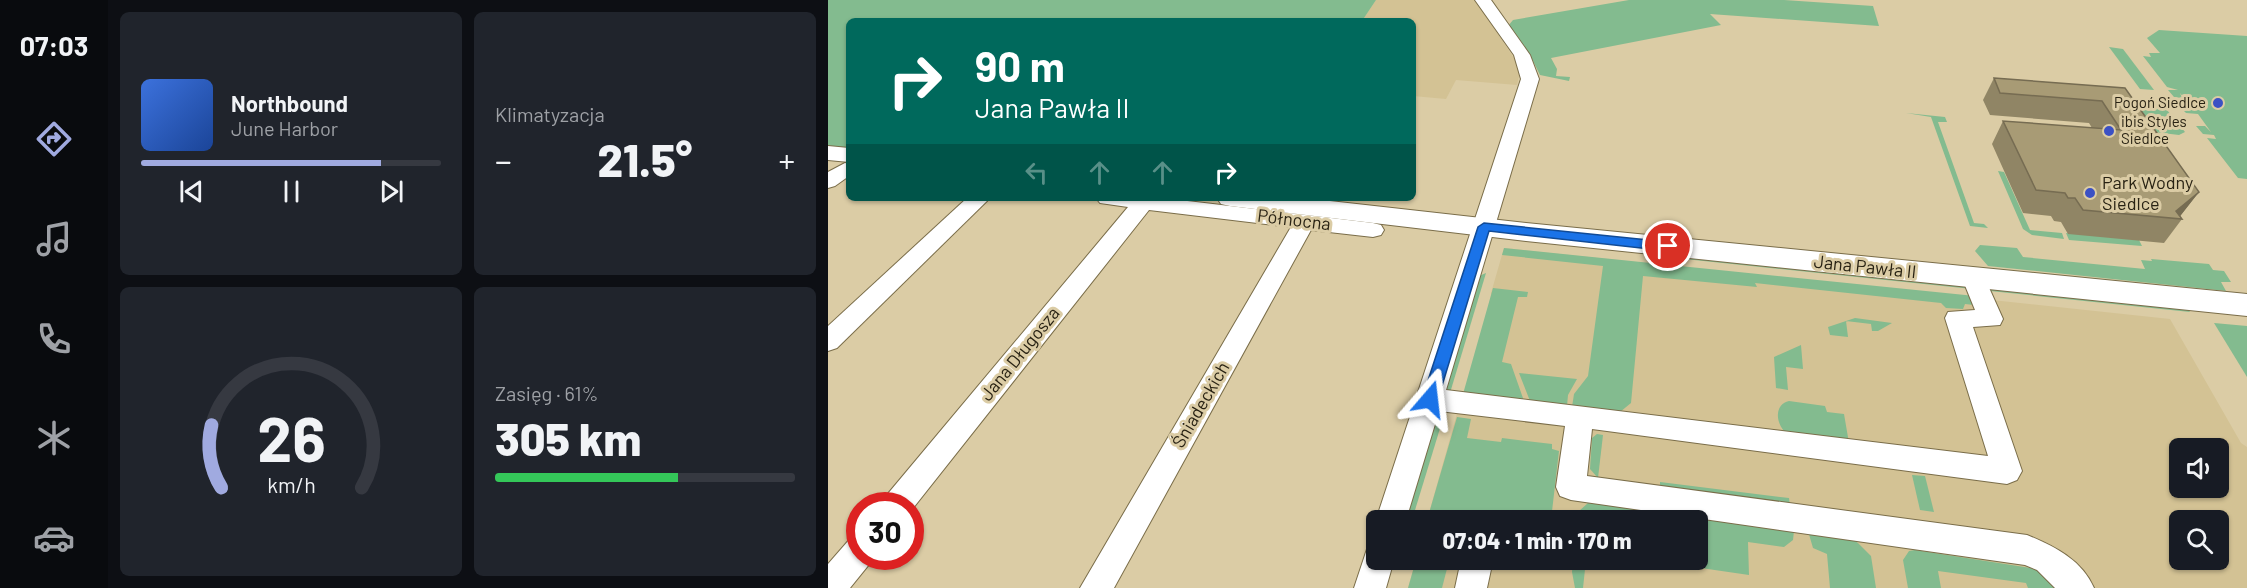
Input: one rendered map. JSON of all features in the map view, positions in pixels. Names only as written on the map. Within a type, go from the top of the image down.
[{"type":"main road","name":"Północna","points":[[1256,201],[1484,227]]},
{"type":"main road","name":"Jana Pawła II","points":[[1484,227],[2247,305]]},
{"type":"street","points":[[1394,510],[1530,79],[1522,55],[1484,0]]},
{"type":"street","points":[[828,182],[840,163]]},
{"type":"street","points":[[828,341],[976,201]]},
{"type":"street","name":"Północna","points":[[1135,201],[1373,230]]},
{"type":"street","name":"Jana Długosza","points":[[908,492],[1144,202]]},
{"type":"street","name":"Śniadeckich","points":[[1096,588],[1305,221]]},
{"type":"street","points":[[1430,399],[2007,471],[1957,318],[1991,320],[1974,278]]},
{"type":"street","points":[[1580,416],[1571,487],[2027,550],[2048,559],[2078,588]]},
{"type":"street","points":[[829,588],[846,568]]},
{"type":"street","points":[[1370,588],[1375,570]]},
{"type":"street","points":[[1471,588],[1475,570]]},
{"type":"shaded area","points":[[1376,0],[1475,0],[1518,64],[1520,72],[1517,85],[1456,80],[1446,99],[1416,96],[1416,18],[1364,18]]},
{"type":"shaded area","points":[[1504,248],[2170,319],[2241,443],[2247,447],[2247,588],[1408,588],[1413,570],[1708,570],[1708,510],[1430,510],[1458,410],[1495,397],[1491,293]]},
{"type":"green space","points":[[828,0],[1376,0],[1364,18],[846,18],[846,150],[828,148]]},
{"type":"green space","points":[[1629,0],[1784,0],[1873,6],[1879,26],[1710,14],[1721,25],[1551,58],[1557,69],[1556,76],[1570,77],[1569,81],[1540,75],[1529,53],[1508,26],[1513,20]]},
{"type":"green space","name":"Pogoń Siedlce","points":[[2159,30],[2247,36],[2247,179],[2238,178],[2207,138],[2216,139],[2214,135],[2203,134],[2196,126],[2205,126],[2211,132],[2198,114],[2186,113],[2182,109],[2193,109],[2180,93],[2182,98],[2174,97],[2168,90],[2178,90],[2167,87],[2143,56],[2151,57],[2149,53],[2160,53],[2147,38]]},
{"type":"green space","points":[[2109,47],[2123,49],[2154,90],[2140,89]]},
{"type":"green space","points":[[2137,106],[2167,110],[2185,132],[2179,135],[2154,132]]},
{"type":"green space","points":[[1906,113],[1945,117],[1947,122],[1938,122],[1974,223],[1984,224],[1988,228],[1970,226],[1931,117]]},
{"type":"green space","points":[[1998,171],[2004,172],[2030,230],[2062,233],[2064,239],[2032,235],[2023,229]]},
{"type":"green space","points":[[2066,233],[2139,240],[2142,246],[2069,240]]},
{"type":"green space","points":[[1980,245],[2017,248],[2023,257],[2145,269],[2141,260],[2209,264],[2213,270],[2224,271],[2231,282],[2221,282],[2226,291],[1988,266],[1975,251]]},
{"type":"green space","points":[[1504,248],[1975,296],[1974,305],[1965,304],[1963,309],[1946,308],[1941,303],[1755,283],[1757,287],[1643,276],[1631,403],[1620,412],[1572,407],[1574,394],[1588,376],[1603,266],[1502,255]]},
{"type":"green space","points":[[1690,256],[1965,283],[1972,289],[1675,258]]},
{"type":"green space","points":[[1486,273],[1450,393],[1445,389],[1479,276]]},
{"type":"green space","points":[[1493,288],[1528,292],[1527,297],[1518,297],[1502,362],[1511,364],[1524,401],[1463,394]]},
{"type":"green space","points":[[1992,288],[2187,307],[2190,312],[1990,291]]},
{"type":"green space","points":[[1855,318],[1892,323],[1878,331],[1872,331],[1871,324],[1846,321]]},
{"type":"green space","points":[[1846,321],[1848,337],[1830,335],[1828,327]]},
{"type":"green space","points":[[2214,323],[2247,326],[2247,377]]},
{"type":"green space","points":[[1801,345],[1803,369],[1786,367],[1788,390],[1776,388],[1774,357]]},
{"type":"green space","points":[[1519,373],[1577,379],[1568,395],[1567,406],[1530,401]]},
{"type":"green space","points":[[1789,401],[1825,406],[1827,412],[1844,414],[1849,443],[1787,434],[1780,426],[1778,411],[1784,403]]},
{"type":"green space","points":[[1445,412],[1415,510],[1408,510],[1437,416]]},
{"type":"green space","points":[[1457,417],[1471,419],[1467,438],[1501,442],[1502,438],[1552,444],[1552,449],[1559,451],[1552,510],[1430,510]]},
{"type":"green space","points":[[1597,434],[1603,435],[1598,478],[1590,469],[1592,438]]},
{"type":"green space","points":[[1912,475],[1925,476],[1934,512],[1920,510]]},
{"type":"green space","points":[[1660,482],[1789,498],[1790,507],[1660,490]]},
{"type":"green space","points":[[1588,503],[1640,510],[1580,510]]},
{"type":"green space","points":[[1708,519],[1794,531],[1793,540],[1784,547],[1748,542],[1749,575],[1708,569]]},
{"type":"green space","points":[[1808,531],[1851,538],[1858,543],[1871,556],[1876,588],[1830,588],[1827,554],[1813,548]]},
{"type":"green space","points":[[1915,550],[2038,569],[2062,588],[2028,588],[2026,583],[1938,571],[1941,588],[1908,588],[1903,560],[1909,551]]},
{"type":"green space","points":[[1413,570],[1447,570],[1442,588],[1408,588]]},
{"type":"green space","points":[[1572,570],[1585,570],[1583,588],[1575,588]]},
{"type":"building","points":[[1994,78],[2125,88],[2199,192],[2176,211],[2182,219],[2083,210],[2075,198],[2068,198],[2065,193],[2036,190],[2003,121],[2121,130],[2102,101],[2000,93]]},
{"type":"place","name":"Pogoń Siedlce","points":[[2218,103]]},
{"type":"place","name":"ibis Styles Siedlce","points":[[2109,131]]},
{"type":"place","name":"Park Wodny Siedlce","points":[[2090,193]]},
{"type":"route","points":[[1430,399],[1484,227],[1668,246]]}]
